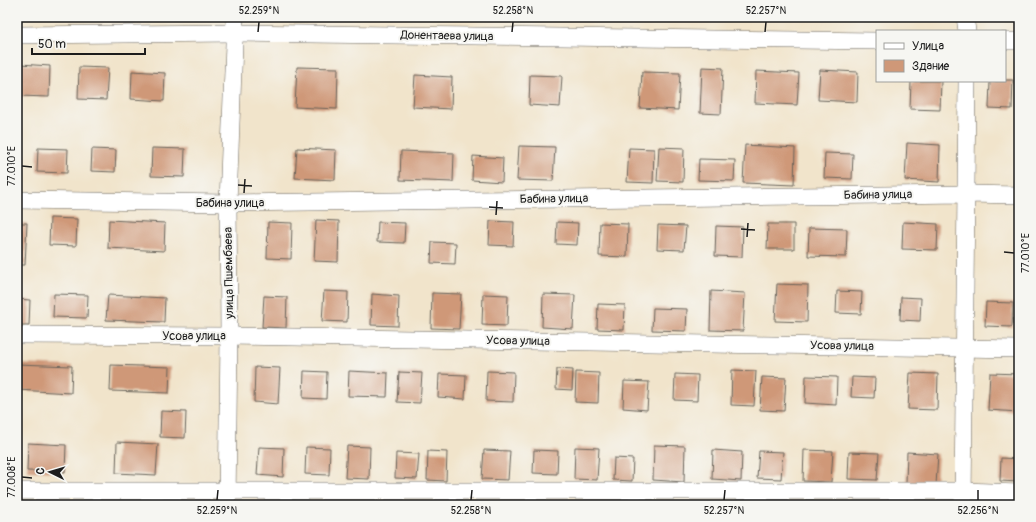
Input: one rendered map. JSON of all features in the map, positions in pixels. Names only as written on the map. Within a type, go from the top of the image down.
[{"type":"street","points":[[965,17],[967,30]]},
{"type":"street","name":"Донентаева улица","points":[[17,34],[235,25],[876,41]]},
{"type":"street","name":"улица Пшембаева","points":[[227,498],[230,336],[228,203],[235,25]]},
{"type":"street","points":[[1006,41],[1019,41]]},
{"type":"street","points":[[963,498],[967,82]]},
{"type":"street","name":"Бабина улица","points":[[17,200],[228,203],[966,194],[1019,195]]},
{"type":"street","name":"Усова улица","points":[[17,335],[230,336],[1019,349]]},
{"type":"street","points":[[17,491],[227,498],[963,498],[1019,493]]},
{"type":"building","points":[[20,64],[50,66],[49,97],[18,96]]},
{"type":"building","points":[[79,67],[108,68],[106,100],[78,99]]},
{"type":"building","points":[[297,67],[338,68],[337,109],[295,107]]},
{"type":"building","points":[[702,67],[723,68],[721,114],[700,113]]},
{"type":"building","points":[[820,70],[858,72],[857,102],[818,100]]},
{"type":"building","points":[[132,71],[165,73],[164,101],[131,99]]},
{"type":"building","points":[[756,71],[799,73],[797,105],[755,103]]},
{"type":"building","points":[[642,72],[680,73],[678,110],[640,108]]},
{"type":"building","points":[[415,75],[452,77],[451,109],[413,107]]},
{"type":"building","points":[[530,75],[562,76],[560,107],[529,105]]},
{"type":"building","points":[[1006,80],[1013,80],[1012,109],[989,108],[990,82],[1006,82]]},
{"type":"building","points":[[911,82],[941,82],[940,110],[910,109]]},
{"type":"building","points":[[907,143],[940,145],[939,182],[905,180]]},
{"type":"building","points":[[745,145],[795,148],[794,185],[743,183]]},
{"type":"building","points":[[519,146],[555,147],[553,181],[517,180]]},
{"type":"building","points":[[659,147],[684,148],[683,182],[657,181]]},
{"type":"building","points":[[38,148],[68,149],[67,173],[37,172]]},
{"type":"building","points":[[152,148],[185,149],[184,177],[151,176]]},
{"type":"building","points":[[297,148],[336,150],[335,180],[295,178]]},
{"type":"building","points":[[629,148],[654,149],[653,183],[627,182]]},
{"type":"building","points":[[92,149],[116,150],[115,172],[91,171]]},
{"type":"building","points":[[401,151],[454,153],[453,182],[400,180]]},
{"type":"building","points":[[825,153],[853,154],[852,179],[824,178]]},
{"type":"building","points":[[473,156],[503,158],[502,182],[472,180]]},
{"type":"building","points":[[699,159],[735,160],[734,181],[698,180]]},
{"type":"building","points":[[50,218],[77,219],[76,246],[49,245]]},
{"type":"building","points":[[109,220],[165,223],[164,251],[108,248]]},
{"type":"building","points":[[316,220],[339,221],[338,262],[314,261]]},
{"type":"building","points":[[490,221],[514,222],[513,246],[489,245]]},
{"type":"building","points":[[268,222],[292,223],[291,259],[267,258]]},
{"type":"building","points":[[378,222],[405,223],[404,243],[377,242]]},
{"type":"building","points":[[557,222],[578,223],[577,245],[556,244]]},
{"type":"building","points":[[903,222],[938,224],[937,250],[902,249]]},
{"type":"building","points":[[17,223],[27,223],[25,265],[17,265]]},
{"type":"building","points":[[600,223],[628,224],[627,257],[599,256]]},
{"type":"building","points":[[768,224],[794,224],[794,249],[767,249]]},
{"type":"building","points":[[658,225],[686,226],[684,250],[657,249]]},
{"type":"building","points":[[716,226],[743,227],[742,257],[715,256]]},
{"type":"building","points":[[809,228],[847,229],[846,257],[808,256]]},
{"type":"building","points":[[432,242],[456,243],[455,264],[431,263]]},
{"type":"building","points":[[777,284],[808,285],[807,322],[775,321]]},
{"type":"building","points":[[324,291],[348,292],[347,322],[322,321]]},
{"type":"building","points":[[711,291],[745,293],[743,331],[710,330]]},
{"type":"building","points":[[837,291],[862,292],[861,314],[836,313]]},
{"type":"building","points":[[432,293],[461,294],[459,329],[431,328]]},
{"type":"building","points":[[54,294],[88,295],[87,318],[53,317]]},
{"type":"building","points":[[372,294],[399,296],[398,326],[371,325]]},
{"type":"building","points":[[483,294],[508,295],[507,326],[482,325]]},
{"type":"building","points":[[543,294],[575,295],[573,329],[542,327]]},
{"type":"building","points":[[108,295],[165,298],[164,322],[106,320]]},
{"type":"building","points":[[264,296],[287,297],[286,328],[262,327]]},
{"type":"building","points":[[901,297],[921,298],[920,321],[900,320]]},
{"type":"building","points":[[17,299],[30,300],[29,325],[17,325]]},
{"type":"building","points":[[986,302],[1013,303],[1012,327],[985,326]]},
{"type":"building","points":[[598,304],[625,305],[624,330],[597,329]]},
{"type":"building","points":[[653,308],[687,309],[686,331],[652,330]]},
{"type":"building","points":[[17,364],[72,366],[71,393],[17,390]]},
{"type":"building","points":[[111,365],[170,367],[169,393],[110,391]]},
{"type":"building","points":[[255,367],[280,368],[278,404],[254,402]]},
{"type":"building","points":[[557,369],[573,370],[572,390],[556,389]]},
{"type":"building","points":[[732,370],[756,371],[754,406],[731,405]]},
{"type":"building","points":[[304,371],[327,372],[326,399],[303,398]]},
{"type":"building","points":[[349,371],[388,373],[387,397],[348,396]]},
{"type":"building","points":[[487,371],[514,372],[513,402],[486,401]]},
{"type":"building","points":[[399,372],[422,373],[420,403],[397,402]]},
{"type":"building","points":[[576,372],[599,373],[598,403],[575,402]]},
{"type":"building","points":[[910,373],[938,374],[937,410],[908,409]]},
{"type":"building","points":[[990,373],[1019,374],[1019,412],[988,410]]},
{"type":"building","points":[[439,374],[466,375],[465,399],[438,397]]},
{"type":"building","points":[[675,374],[698,375],[697,401],[674,400]]},
{"type":"building","points":[[806,376],[837,377],[836,405],[805,403]]},
{"type":"building","points":[[762,377],[786,378],[784,411],[760,410]]},
{"type":"building","points":[[852,377],[875,378],[874,398],[851,397]]},
{"type":"building","points":[[624,381],[649,382],[647,410],[623,408]]},
{"type":"building","points":[[161,411],[186,412],[185,438],[160,437]]},
{"type":"building","points":[[117,442],[158,444],[156,475],[116,473]]},
{"type":"building","points":[[28,443],[66,445],[65,472],[27,471]]},
{"type":"building","points":[[654,445],[685,446],[684,482],[653,480]]},
{"type":"building","points":[[347,446],[370,447],[369,479],[345,478]]},
{"type":"building","points":[[259,447],[284,448],[283,477],[257,475]]},
{"type":"building","points":[[306,447],[330,448],[329,475],[305,474]]},
{"type":"building","points":[[575,447],[599,448],[597,480],[574,479]]},
{"type":"building","points":[[484,450],[510,451],[508,480],[482,479]]},
{"type":"building","points":[[534,450],[558,451],[557,474],[533,473]]},
{"type":"building","points":[[713,450],[742,452],[741,481],[712,479]]},
{"type":"building","points":[[804,450],[833,451],[831,482],[803,481]]},
{"type":"building","points":[[428,451],[447,452],[446,481],[427,480]]},
{"type":"building","points":[[759,451],[783,452],[781,479],[757,478]]},
{"type":"building","points":[[849,452],[879,453],[877,480],[848,479]]},
{"type":"building","points":[[907,452],[938,454],[936,485],[906,483]]},
{"type":"building","points":[[396,453],[419,454],[417,479],[395,478]]},
{"type":"building","points":[[614,458],[633,459],[632,481],[613,480]]},
{"type":"building","points":[[1001,458],[1019,459],[1019,482],[1000,481]]}]
